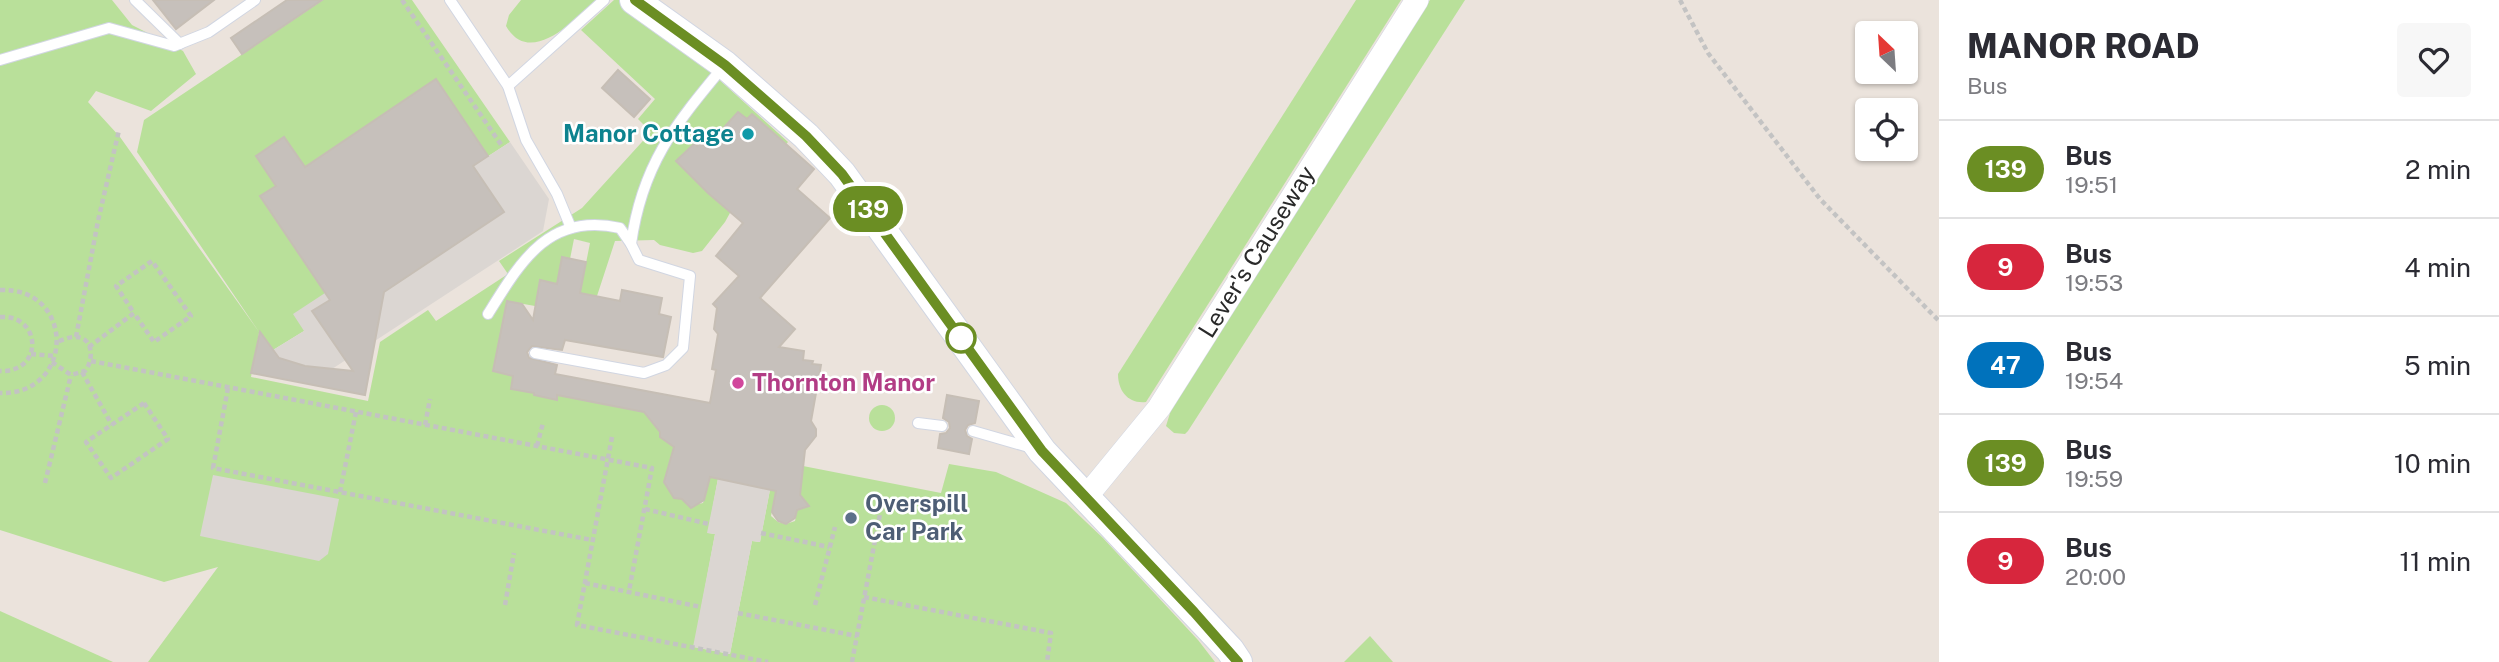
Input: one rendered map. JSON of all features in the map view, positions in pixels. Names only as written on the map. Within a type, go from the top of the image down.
[{"type":"street","points":[[635,0],[725,65],[806,136],[842,174],[1042,451],[1230,650],[1238,662]]},
{"type":"street","name":"Lever's Causeway","points":[[1086,496],[1159,408],[1417,0]]},
{"type":"lane","points":[[135,0],[180,44]]},
{"type":"lane","points":[[0,60],[109,28],[174,47],[209,32],[255,0]]},
{"type":"lane","points":[[450,0],[508,86],[526,140],[558,194],[571,228]]},
{"type":"lane","points":[[508,86],[604,0]]},
{"type":"lane","points":[[631,244],[643,188],[663,144],[685,112],[725,65]]},
{"type":"lane","points":[[488,314],[518,265],[536,247],[579,225],[600,224],[620,228],[639,261],[690,276],[683,348],[666,365],[645,373],[535,353]]},
{"type":"lane","points":[[918,424],[942,426]]},
{"type":"lane","points":[[973,431],[1042,451]]},
{"type":"path","points":[[402,0],[502,146]]},
{"type":"path","points":[[1680,0],[1708,53],[1820,199],[1939,321]]},
{"type":"path","points":[[76,337],[118,130]]},
{"type":"path","points":[[152,261],[191,316],[154,342],[134,313],[116,286],[152,261]]},
{"type":"path","points":[[0,290],[18,292],[41,303],[53,320],[57,342],[55,356],[45,375],[30,387],[14,393],[0,393]]},
{"type":"path","points":[[89,346],[134,313]]},
{"type":"path","points":[[0,317],[15,318],[26,326],[32,339],[31,354],[18,369],[0,371]]},
{"type":"path","points":[[52,362],[71,375],[82,372],[91,361],[89,346],[76,337],[57,342]]},
{"type":"path","points":[[31,354],[55,356]]},
{"type":"path","points":[[91,361],[653,468],[629,591]]},
{"type":"path","points":[[82,372],[112,425]]},
{"type":"path","points":[[45,483],[71,375]]},
{"type":"path","points":[[228,388],[213,468],[592,540]]},
{"type":"path","points":[[425,425],[430,399]]},
{"type":"path","points":[[144,403],[168,439],[111,478],[86,442],[112,425],[144,403]]},
{"type":"path","points":[[340,492],[356,412]]},
{"type":"path","points":[[537,446],[543,423]]},
{"type":"path","points":[[612,437],[577,625],[768,662]]},
{"type":"path","points":[[645,509],[709,524]]},
{"type":"path","points":[[852,662],[880,514]]},
{"type":"path","points":[[816,605],[835,527]]},
{"type":"path","points":[[761,533],[829,547]]},
{"type":"path","points":[[505,605],[514,553]]},
{"type":"path","points":[[584,583],[701,607]]},
{"type":"path","points":[[864,597],[1051,633],[1046,662]]},
{"type":"path","points":[[738,613],[857,636]]},
{"type":"green space","points":[[0,0],[112,0],[132,25],[183,51],[196,74],[151,111],[96,91],[88,102],[120,137],[259,332],[137,152],[144,120],[323,0],[412,0],[510,142],[473,166],[504,212],[326,332],[325,293],[304,331],[273,350],[259,333],[251,377],[368,401],[380,342],[428,310],[436,321],[508,274],[499,261],[582,208],[651,132],[638,119],[655,99],[581,30],[614,0],[621,0],[692,55],[788,142],[736,202],[725,222],[702,251],[693,253],[660,245],[654,240],[615,241],[593,316],[576,313],[590,243],[574,239],[570,259],[557,284],[541,281],[535,306],[507,301],[493,371],[513,376],[511,389],[556,399],[557,395],[652,413],[660,426],[660,437],[670,444],[687,447],[674,497],[682,499],[689,506],[703,503],[711,472],[719,473],[708,533],[715,534],[694,647],[730,654],[752,541],[760,542],[773,474],[779,476],[771,516],[786,524],[795,521],[797,510],[804,508],[805,502],[800,495],[803,466],[941,493],[949,464],[996,472],[1066,503],[1103,538],[1198,640],[1215,662],[148,662],[218,567],[164,582],[0,530]]},
{"type":"green space","points":[[521,0],[596,0],[552,36],[527,42],[516,38],[506,26],[509,15]]},
{"type":"green space","points":[[1356,0],[1401,0],[1146,402],[1129,399],[1122,391],[1118,374]]},
{"type":"green space","points":[[1430,0],[1465,0],[1188,431],[1185,434],[1174,433],[1166,426],[1171,410]]},
{"type":"green space","points":[[882,405],[891,409],[895,418],[891,427],[882,431],[873,427],[869,418],[873,409]]},
{"type":"green space","points":[[0,611],[113,662],[0,662]]},
{"type":"green space","points":[[1370,636],[1393,662],[1344,662]]},
{"type":"shaded area","points":[[510,142],[549,199],[543,231],[332,369],[305,366],[279,358],[273,350],[304,331],[293,314],[325,293],[330,300],[313,312],[326,331],[504,212],[473,166]]},
{"type":"shaded area","points":[[721,464],[737,483],[744,484],[773,474],[760,542],[752,541],[730,654],[693,647],[715,534],[707,533]]},
{"type":"shaded area","points":[[213,475],[339,499],[328,554],[319,561],[200,536]]},
{"type":"building","points":[[153,0],[214,0],[176,29]]},
{"type":"building","points":[[287,0],[322,0],[242,54],[231,38]]},
{"type":"building","points":[[618,70],[650,99],[634,117],[602,88]]},
{"type":"building","points":[[436,79],[488,156],[473,166],[504,212],[384,292],[365,395],[251,373],[260,332],[279,358],[305,366],[353,371],[312,311],[330,300],[260,196],[276,186],[256,156],[284,137],[305,167]]},
{"type":"building","name":"Thornton Manor","points":[[738,112],[747,119],[752,114],[814,169],[797,189],[830,218],[760,298],[795,329],[779,347],[804,351],[803,360],[821,365],[811,421],[816,429],[816,436],[805,450],[800,495],[809,506],[797,510],[795,518],[786,524],[778,521],[772,512],[776,491],[710,477],[704,500],[691,508],[682,499],[674,498],[664,482],[674,447],[660,437],[660,432],[644,412],[557,395],[557,400],[511,389],[513,376],[493,371],[507,301],[522,304],[533,320],[540,280],[557,284],[562,257],[586,262],[580,293],[620,301],[622,290],[662,298],[659,314],[671,317],[663,357],[565,340],[562,350],[532,346],[527,352],[529,358],[557,365],[555,374],[710,403],[716,370],[712,369],[718,334],[714,329],[717,308],[713,304],[739,276],[716,256],[743,223],[676,161],[695,143],[697,146],[700,142],[706,147]]},
{"type":"building","points":[[947,395],[979,401],[975,423],[968,425],[965,430],[967,436],[972,439],[969,454],[938,448],[940,434],[946,433],[950,428],[949,422],[943,418]]},
{"type":"bus line","name":"139","points":[[635,0],[725,65],[806,136],[842,174],[1042,451],[1230,650],[1238,662]]},
{"type":"place","name":"Manor Cottage","points":[[748,134]]},
{"type":"place","name":"Thornton Manor","points":[[738,383]]},
{"type":"place","name":"Overspill Car Park","points":[[851,518]]}]
